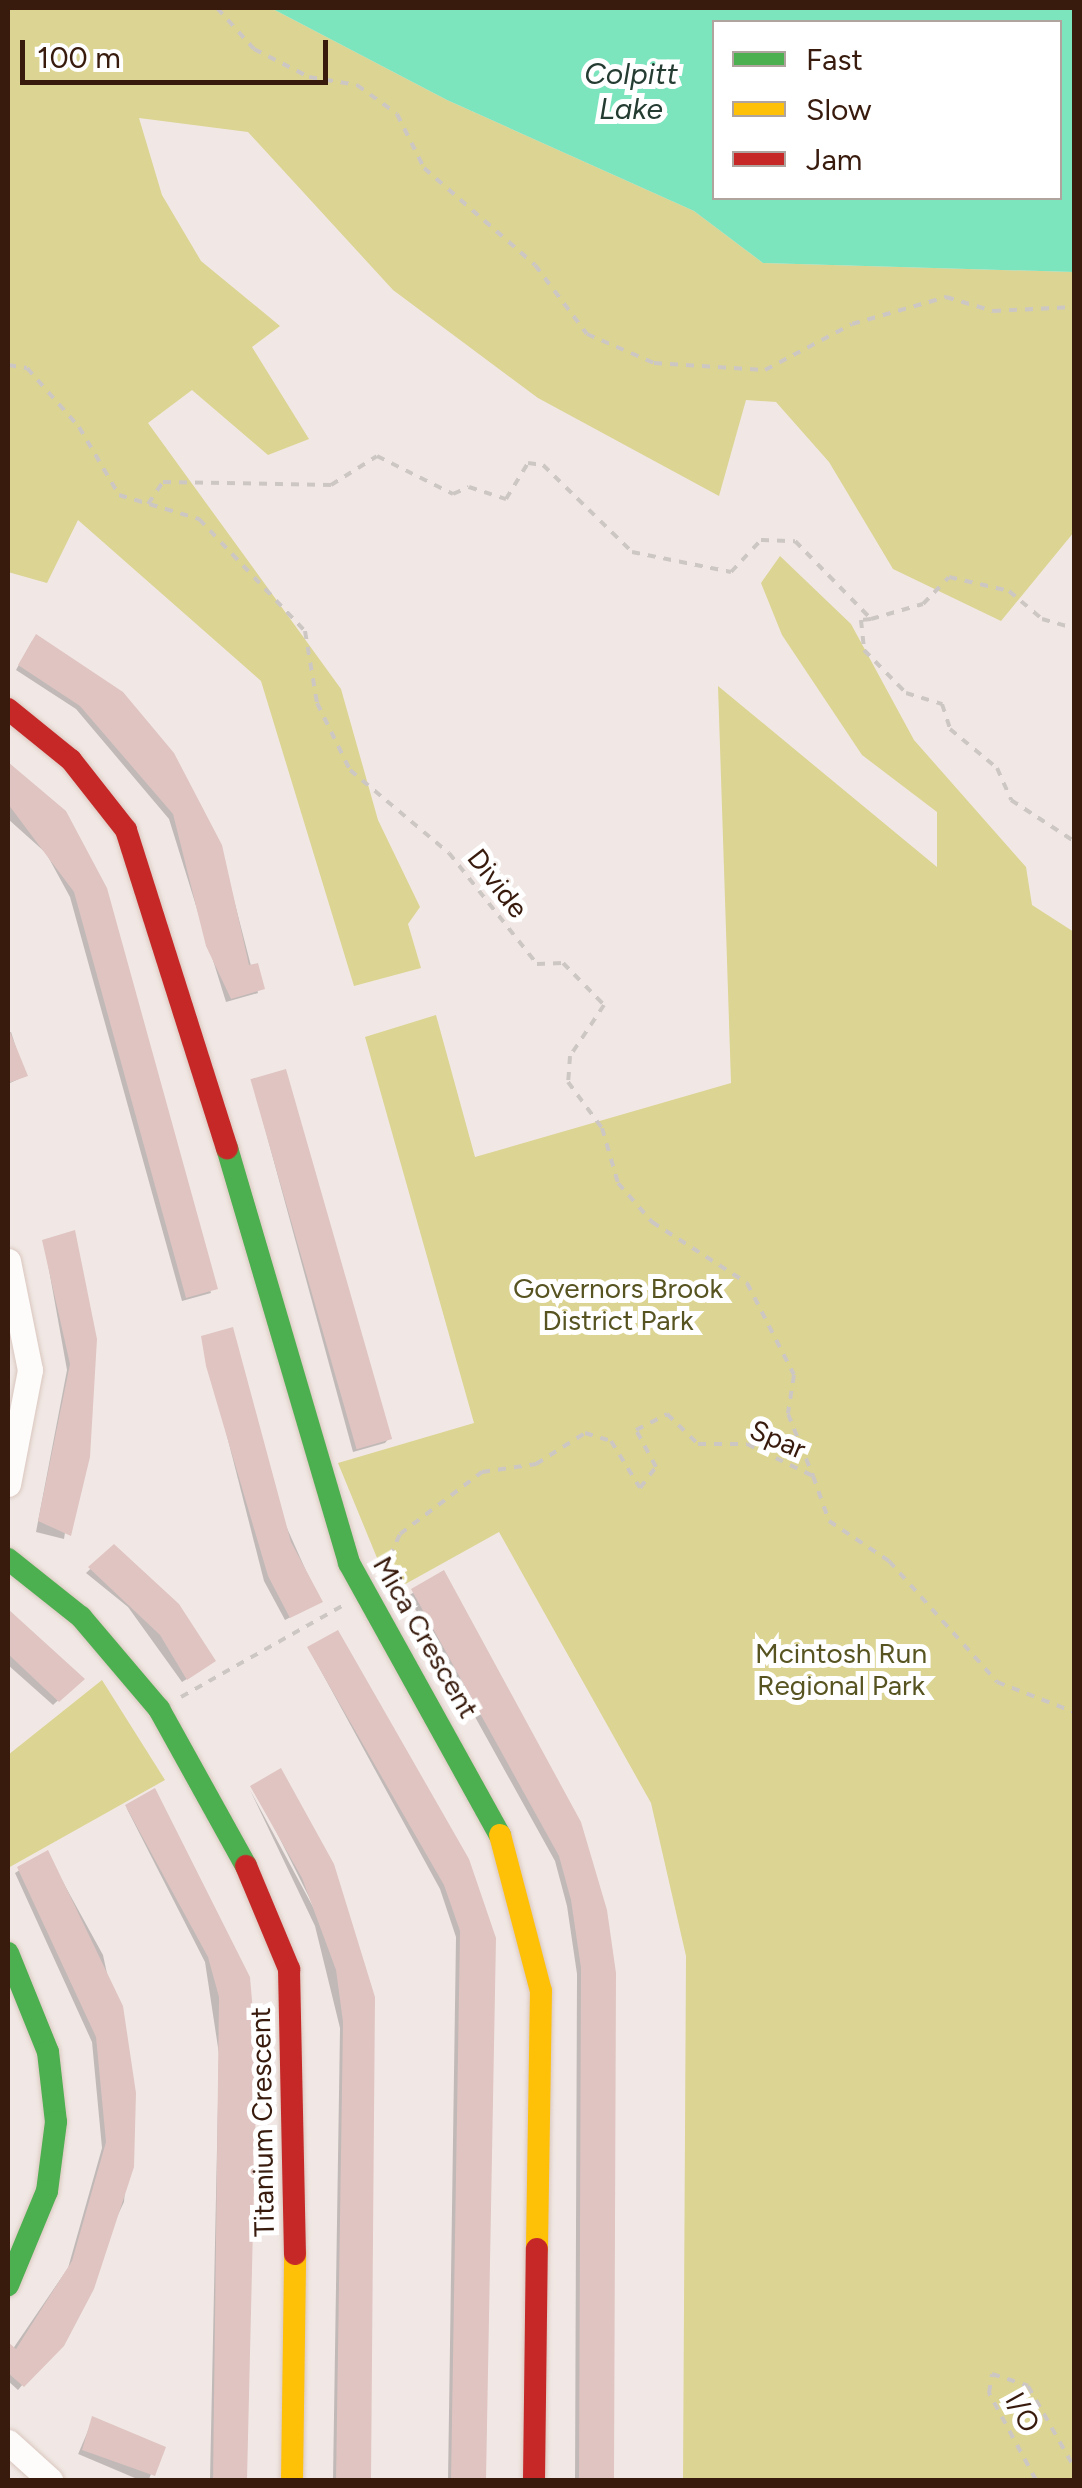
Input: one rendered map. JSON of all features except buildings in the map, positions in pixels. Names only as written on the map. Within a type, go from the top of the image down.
[{"type":"street","name":"Mica Crescent","points":[[8,709],[71,760],[126,830],[157,909],[349,1564],[486,1801],[534,1943],[534,2480]]},
{"type":"street","points":[[8,1261],[30,1370],[8,1484]]},
{"type":"street","name":"Titanium Crescent","points":[[8,1559],[80,1616],[159,1709],[254,1883],[288,1970],[297,2050],[292,2480]]},
{"type":"street","points":[[8,1953],[48,2052],[56,2122],[47,2191],[8,2285]]},
{"type":"street","points":[[8,2442],[50,2480]]},
{"type":"path","points":[[216,8],[254,49],[309,78],[357,85],[396,114],[424,168],[535,266],[588,334],[654,364],[765,370],[852,324],[946,297],[993,311],[1074,307]]},
{"type":"path","name":"Divide","points":[[8,365],[27,368],[79,427],[118,495],[199,519],[306,631],[317,703],[350,770],[448,852],[537,964],[564,963],[604,1006],[570,1056],[568,1082],[602,1128],[618,1183],[652,1222],[747,1283],[794,1376],[788,1414],[813,1476]]},
{"type":"path","points":[[148,504],[163,482],[331,484],[377,456],[453,494],[469,486],[506,498],[528,462],[543,465],[632,552],[731,572],[761,540],[795,541],[871,619]]},
{"type":"path","points":[[1074,628],[1042,619],[1009,591],[949,578],[923,604],[861,620],[864,650],[906,694],[942,704],[950,729],[997,768],[1010,800],[1074,841]]},
{"type":"path","name":"Spar","points":[[366,1592],[400,1534],[482,1472],[536,1464],[584,1434],[612,1441],[640,1488],[656,1468],[636,1430],[667,1414],[698,1444],[747,1444],[813,1476],[829,1521],[889,1561],[997,1682],[1074,1712]]},
{"type":"path","points":[[159,1709],[366,1592]]},
{"type":"path","name":"I/O","points":[[1036,2480],[989,2393],[992,2374],[1028,2386],[1074,2467]]},
{"type":"green space","points":[[8,8],[271,8],[447,100],[694,211],[763,263],[1074,272],[1074,532],[1001,621],[893,569],[829,462],[776,402],[746,400],[719,496],[538,398],[393,290],[248,132],[139,118],[162,195],[201,261],[280,326],[252,347],[309,439],[268,455],[192,390],[148,423],[341,689],[378,820],[420,907],[408,924],[421,968],[354,986],[261,681],[78,520],[47,583],[8,572]]},
{"type":"green space","name":"Mcintosh Run Regional Park","points":[[780,556],[851,624],[914,740],[1026,867],[1032,905],[1074,932],[1074,2480],[683,2480],[686,1956],[651,1803],[499,1532],[391,1592],[338,1463],[474,1423],[365,1037],[436,1015],[475,1157],[731,1083],[718,686],[937,867],[937,812],[862,755],[782,635],[761,583]]},
{"type":"green space","points":[[102,1680],[165,1780],[8,1868],[8,1755]]},
{"type":"water","name":"Colpitt Lake","points":[[271,8],[1074,8],[1074,272],[763,263],[694,211],[447,100]]},
{"type":"traffic: fast","points":[[227,1148],[349,1563],[500,1835]]},
{"type":"traffic: fast","points":[[8,1559],[81,1617],[159,1709],[246,1866]]},
{"type":"traffic: fast","points":[[8,1953],[48,2052],[56,2122],[47,2191],[8,2285]]},
{"type":"traffic: slow","points":[[500,1835],[541,1991],[537,2249]]},
{"type":"traffic: slow","points":[[292,2480],[295,2254]]},
{"type":"traffic: jam","points":[[8,709],[71,760],[126,830],[227,1148]]},
{"type":"traffic: jam","points":[[246,1866],[289,1969],[295,2254]]},
{"type":"traffic: jam","points":[[534,2480],[537,2249]]},
{"type":"park label","name":"Governors Brook District Park","points":[[618,1304]]}]
